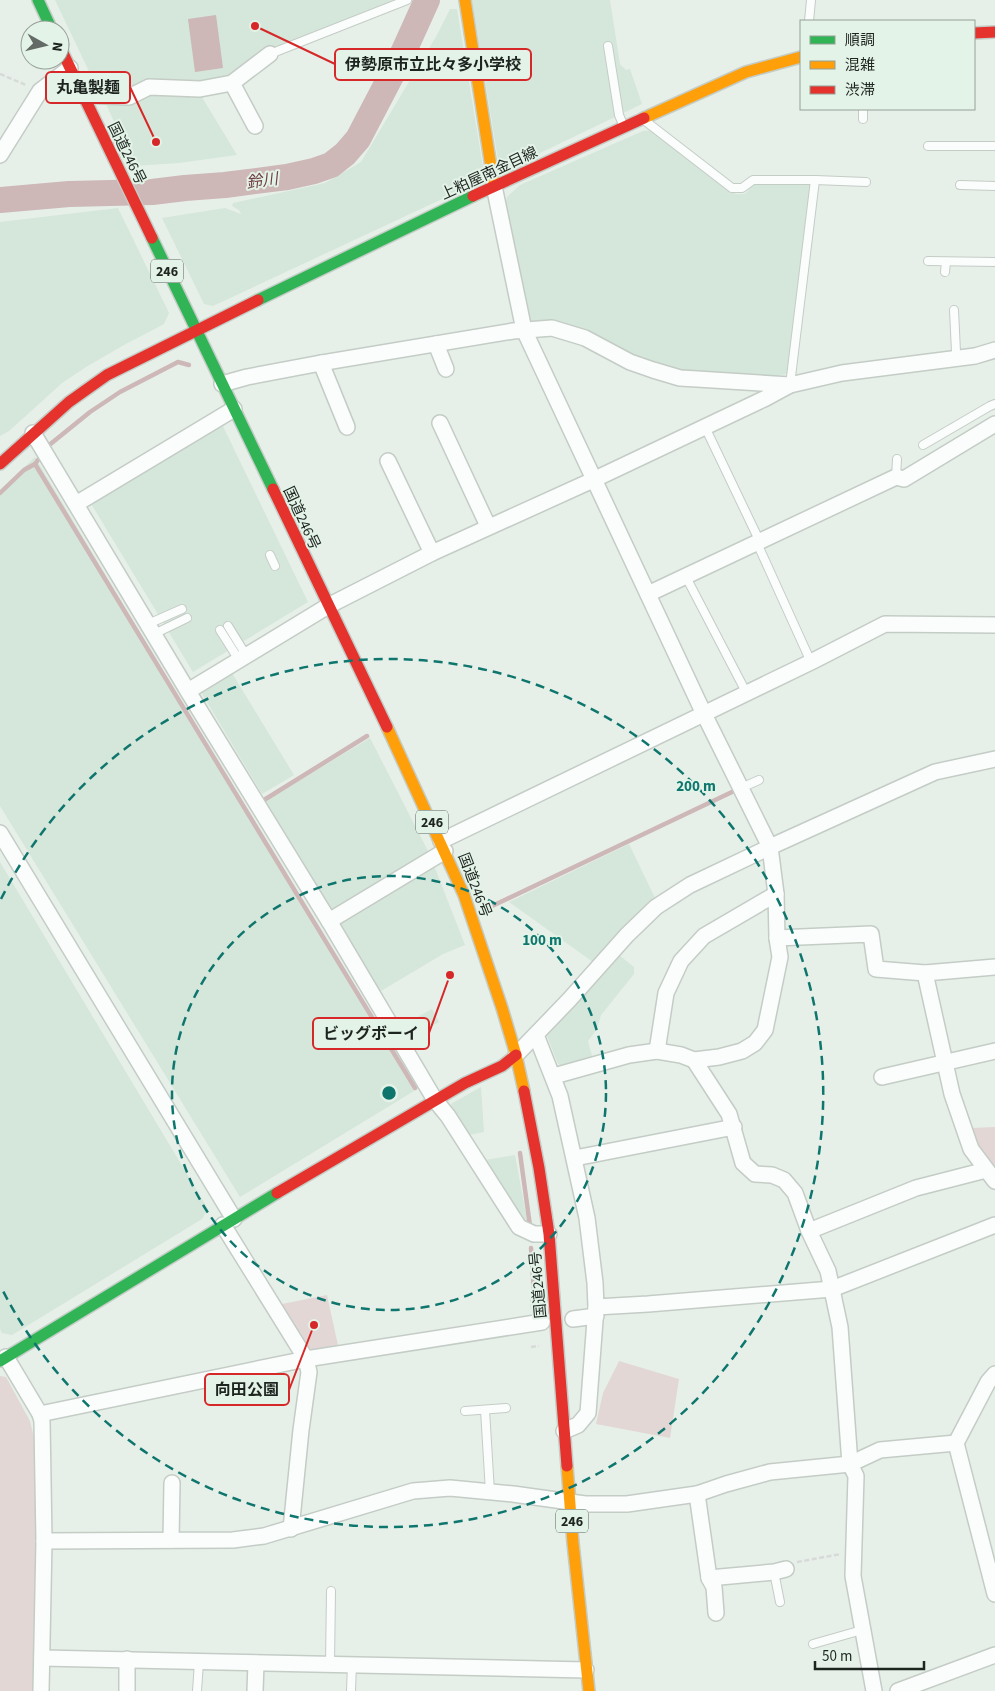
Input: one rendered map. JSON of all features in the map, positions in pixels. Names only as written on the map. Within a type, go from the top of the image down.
[{"type":"main road","points":[[38,0],[47,20]]},
{"type":"main road","points":[[464,0],[494,186]]},
{"type":"main road","points":[[975,33],[995,32]]},
{"type":"main road","name":"上粕屋南金目線","points":[[0,464],[69,402],[107,375],[494,186],[746,72],[800,56]]},
{"type":"main road","name":"国道246号","points":[[70,68],[443,846],[464,895],[502,1008],[516,1055],[539,1168],[549,1234],[570,1502],[589,1691]]},
{"type":"main road","points":[[2,1355],[435,1100],[465,1083],[502,1066],[516,1055]]},
{"type":"street","points":[[83,95],[129,97],[149,87],[200,89],[232,83],[270,54]]},
{"type":"street","points":[[0,155],[40,91],[67,70]]},
{"type":"street","points":[[232,83],[255,126]]},
{"type":"street","points":[[494,186],[524,330],[704,714],[770,847],[776,894],[777,938],[780,957],[765,1030],[755,1043],[742,1051],[719,1057],[694,1060],[681,1055],[656,1051],[629,1055],[554,1076]]},
{"type":"street","points":[[222,384],[247,377],[321,363],[524,330],[552,328],[585,338],[630,362],[680,378],[790,385]]},
{"type":"street","points":[[436,344],[446,369]]},
{"type":"street","points":[[188,691],[328,606],[432,553],[593,480],[790,385],[842,373],[975,356],[995,350]]},
{"type":"street","points":[[321,363],[347,427]]},
{"type":"street","points":[[76,504],[234,409]]},
{"type":"street","points":[[440,423],[488,526]]},
{"type":"street","points":[[648,594],[896,477],[904,479],[995,424]]},
{"type":"street","points":[[33,433],[329,921],[435,1100],[448,1116],[519,1227],[534,1234],[549,1234]]},
{"type":"street","points":[[388,461],[432,553]]},
{"type":"street","points":[[329,921],[443,846],[746,692],[811,662],[885,624],[995,626]]},
{"type":"street","points":[[516,1055],[627,935],[656,907],[690,885],[935,772],[995,759]]},
{"type":"street","points":[[0,833],[306,1359],[309,1372],[291,1529]]},
{"type":"street","points":[[656,1051],[666,993],[681,961],[704,936],[776,894]]},
{"type":"street","points":[[777,938],[871,934],[876,969],[926,973],[995,967]]},
{"type":"street","points":[[809,1230],[916,1188],[990,1176],[971,1149],[952,1094],[926,973]]},
{"type":"street","points":[[536,1035],[554,1076],[575,1158],[587,1218],[595,1283],[596,1312],[588,1413],[578,1425],[564,1431]]},
{"type":"street","points":[[882,1077],[995,1051]]},
{"type":"street","points":[[694,1060],[729,1114],[743,1163],[756,1174],[772,1175],[784,1180],[795,1193],[809,1230],[828,1271],[840,1327],[850,1464],[856,1476],[853,1576],[874,1691]]},
{"type":"street","points":[[575,1158],[734,1127]]},
{"type":"street","points":[[573,1318],[596,1312],[648,1304],[832,1289],[995,1225]]},
{"type":"street","points":[[40,1414],[306,1359],[542,1322]]},
{"type":"street","points":[[2,1355],[40,1414],[42,1421],[44,1541],[41,1691]]},
{"type":"street","points":[[995,1374],[988,1382],[956,1443],[995,1594]]},
{"type":"street","points":[[44,1541],[233,1540],[264,1536],[413,1490],[450,1488],[585,1504],[627,1504],[697,1494],[770,1472],[850,1464],[880,1450],[956,1443]]},
{"type":"street","points":[[171,1540],[172,1483]]},
{"type":"street","points":[[697,1494],[709,1578],[714,1587],[716,1613]]},
{"type":"street","points":[[709,1578],[783,1568]]},
{"type":"street","points":[[898,1691],[995,1655]]},
{"type":"street","points":[[42,1658],[586,1670]]},
{"type":"street","points":[[127,1659],[127,1691]]},
{"type":"street","points":[[255,1691],[256,1664]]},
{"type":"lane","points":[[270,54],[406,0]]},
{"type":"lane","points":[[809,20],[811,0]]},
{"type":"lane","points":[[608,46],[619,115],[624,127]]},
{"type":"lane","points":[[863,110],[863,119]]},
{"type":"lane","points":[[642,119],[732,188],[742,188],[753,180],[866,182]]},
{"type":"lane","points":[[928,146],[995,146]]},
{"type":"lane","points":[[790,385],[816,180]]},
{"type":"lane","points":[[960,185],[995,186]]},
{"type":"lane","points":[[928,262],[995,262]]},
{"type":"lane","points":[[945,272],[946,262]]},
{"type":"lane","points":[[954,310],[956,352],[954,358]]},
{"type":"lane","points":[[923,444],[995,404]]},
{"type":"lane","points":[[705,427],[759,542],[811,662]]},
{"type":"lane","points":[[896,477],[897,459]]},
{"type":"lane","points":[[270,555],[275,566]]},
{"type":"lane","points":[[686,577],[746,692]]},
{"type":"lane","points":[[151,629],[182,609]]},
{"type":"lane","points":[[151,629],[187,618]]},
{"type":"lane","points":[[228,626],[243,658]]},
{"type":"lane","points":[[220,630],[243,658]]},
{"type":"lane","points":[[741,788],[758,780]]},
{"type":"lane","points":[[464,1411],[506,1408]]},
{"type":"lane","points":[[484,1410],[490,1492]]},
{"type":"lane","points":[[780,1602],[783,1568]]},
{"type":"lane","points":[[330,1664],[331,1591]]},
{"type":"lane","points":[[813,1644],[862,1630]]},
{"type":"lane","points":[[197,1691],[199,1662]]},
{"type":"lane","points":[[351,1691],[352,1664]]},
{"type":"path","points":[[0,74],[40,91]]},
{"type":"path","points":[[783,1568],[810,1558],[854,1553]]},
{"type":"shaded area","points":[[55,0],[399,0],[267,51],[224,81],[127,90],[96,86],[70,31],[70,20],[65,20]]},
{"type":"shaded area","points":[[472,0],[610,0],[620,64],[626,70],[630,69],[642,104],[513,166],[511,164],[499,166]]},
{"type":"shaded area","points":[[450,9],[457,9],[485,179],[213,306],[204,304],[162,218],[225,208],[241,214],[239,210],[232,206],[233,203],[325,183],[361,162],[437,35]]},
{"type":"shaded area","points":[[216,15],[223,68],[195,72],[188,19]]},
{"type":"shaded area","points":[[150,94],[200,94],[237,155],[179,163],[134,166],[106,104]]},
{"type":"shaded area","points":[[652,130],[736,194],[745,194],[753,185],[761,182],[812,185],[788,374],[766,377],[711,375],[665,369],[650,364],[585,331],[527,322],[505,205],[507,197],[520,185],[643,131]]},
{"type":"shaded area","points":[[118,208],[169,313],[164,324],[124,345],[62,383],[9,431],[0,436],[0,222]]},
{"type":"shaded area","points":[[221,422],[308,602],[193,672],[90,502]]},
{"type":"shaded area","points":[[35,457],[414,1091],[240,1197],[0,806],[0,490]]},
{"type":"shaded area","points":[[232,673],[294,775],[262,794],[201,692]]},
{"type":"shaded area","points":[[370,738],[429,853],[333,909],[327,907],[265,801]]},
{"type":"shaded area","points":[[629,844],[655,898],[628,927],[616,936],[593,962],[509,902]]},
{"type":"shaded area","points":[[0,862],[208,1209],[202,1219],[12,1335],[2,1333],[0,1329]]},
{"type":"shaded area","points":[[433,863],[465,945],[443,954],[381,991],[378,990],[339,927],[342,919]]},
{"type":"shaded area","points":[[619,955],[634,967],[634,974],[601,1015],[597,1029],[588,1041],[593,1060],[565,1067],[558,1064],[547,1036]]},
{"type":"shaded area","points":[[432,1009],[439,1022],[408,1039],[401,1026]]},
{"type":"shaded area","points":[[481,1087],[484,1132],[469,1135],[451,1104]]},
{"type":"shaded area","points":[[995,1127],[995,1173],[977,1145],[971,1128]]},
{"type":"shaded area","points":[[515,1155],[528,1225],[515,1215],[485,1160]]},
{"type":"shaded area","points":[[327,1295],[339,1350],[318,1352],[306,1347],[282,1304]]},
{"type":"shaded area","points":[[619,1361],[679,1379],[670,1438],[596,1424],[603,1393]]},
{"type":"shaded area","points":[[0,1376],[6,1377],[30,1421],[37,1450],[38,1691],[0,1691]]},
{"type":"waterway","name":"鈴川","points":[[0,200],[69,194],[152,192],[225,185],[287,177],[331,165],[345,154],[358,139],[403,53],[427,0]]},
{"type":"waterway","points":[[48,446],[90,412],[120,392],[178,362],[189,365]]},
{"type":"waterway","points":[[0,493],[24,470],[35,464],[38,460]]},
{"type":"waterway","points":[[35,464],[415,1088]]},
{"type":"waterway","points":[[264,800],[367,736]]},
{"type":"waterway","points":[[490,907],[732,792]]},
{"type":"waterway","points":[[520,1153],[530,1226]]},
{"type":"waterway","points":[[531,1248],[534,1292]]},
{"type":"traffic: fast","points":[[38,0],[47,20]]},
{"type":"traffic: fast","points":[[258,300],[473,196]]},
{"type":"traffic: fast","points":[[152,238],[273,489]]},
{"type":"traffic: fast","points":[[0,1361],[277,1193]]},
{"type":"traffic: slow","points":[[465,0],[494,186]]},
{"type":"traffic: slow","points":[[644,118],[746,72],[800,57]]},
{"type":"traffic: slow","points":[[387,727],[464,895],[502,1008],[524,1091]]},
{"type":"traffic: slow","points":[[567,1466],[573,1543],[589,1691]]},
{"type":"traffic: jam","points":[[975,33],[995,32]]},
{"type":"traffic: jam","points":[[70,68],[152,238]]},
{"type":"traffic: jam","points":[[473,196],[644,118]]},
{"type":"traffic: jam","points":[[0,464],[69,402],[107,375],[258,300]]},
{"type":"traffic: jam","points":[[273,489],[387,727]]},
{"type":"traffic: jam","points":[[277,1193],[465,1083],[502,1066],[516,1055]]},
{"type":"traffic: jam","points":[[524,1091],[539,1168],[549,1234],[567,1466]]},
{"type":"place","name":"伊勢原市立比々多小学校","points":[[255,26]]},
{"type":"place","name":"丸亀製麺","points":[[156,142]]},
{"type":"place","name":"ビッグボーイ","points":[[450,975]]},
{"type":"place","name":"向田公園","points":[[314,1325]]}]
